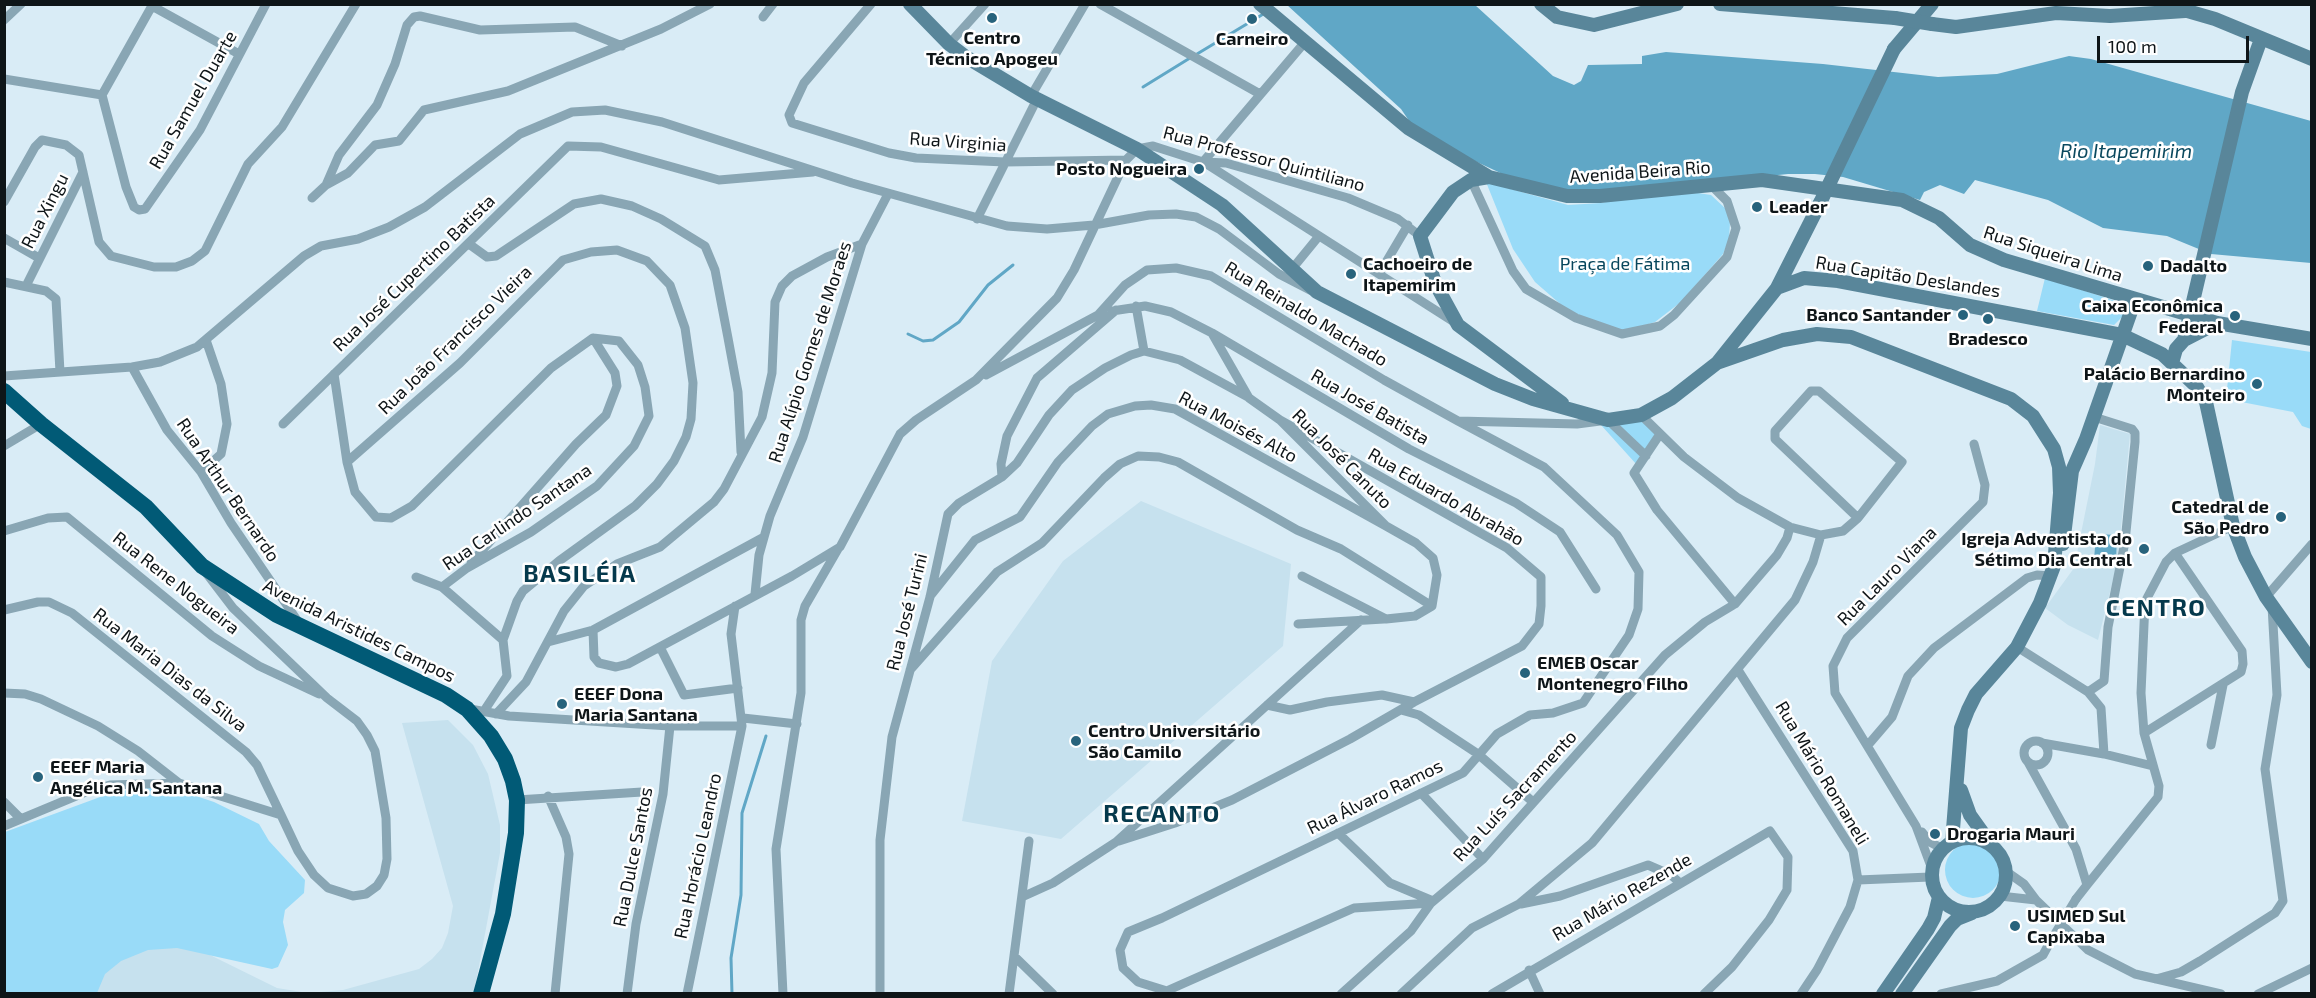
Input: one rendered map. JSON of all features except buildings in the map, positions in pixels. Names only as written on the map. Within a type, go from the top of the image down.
[{"type":"highway","name":"Avenida Aristides Campos","points":[[5,386],[41,424],[146,507],[202,567],[245,597],[302,627],[476,710],[505,759],[517,800],[516,833],[503,914],[481,993]]},
{"type":"main road","points":[[910,4],[949,44],[1034,98],[1137,149],[1222,205],[1317,292],[1495,384],[1533,399],[1608,420],[1641,415],[1672,398],[1717,363],[1777,288],[1894,49],[1932,4]]},
{"type":"main road","name":"Avenida Beira Rio","points":[[1260,4],[1408,128],[1489,177],[1549,194],[1583,197],[1752,181],[1781,181],[1902,200]]},
{"type":"main road","points":[[1541,4],[1557,17],[1594,25],[1677,4]]},
{"type":"main road","points":[[1720,4],[1895,18],[1956,27],[2056,13],[2110,16],[2185,11]]},
{"type":"main road","points":[[2170,4],[2312,59]]},
{"type":"main road","points":[[2184,340],[2198,272],[2242,92],[2261,39]]},
{"type":"main road","points":[[1420,236],[1454,192],[1472,180],[1489,177]]},
{"type":"main road","name":"Rua Siqueira Lima","points":[[1902,200],[1939,218],[1979,250],[2135,300],[2217,323],[2312,339]]},
{"type":"main road","name":"Rua Professor Quintiliano","points":[[1420,236],[1435,283],[1458,325]]},
{"type":"main road","name":"Rua Capitão Deslandes","points":[[1777,288],[1804,278],[1817,278],[2035,317],[2122,335],[2148,346],[2172,363],[2198,387],[2206,402],[2233,526],[2245,557],[2269,600],[2312,662]]},
{"type":"main road","points":[[1974,912],[1960,911],[1939,897],[1933,888],[1931,873],[1948,845],[1959,779],[1961,728],[1976,694],[2017,647],[2063,545],[2072,471],[2094,417],[2135,300]]},
{"type":"main road","points":[[2172,363],[2176,349],[2184,340],[2217,323]]},
{"type":"main road","points":[[1458,325],[1536,386],[1572,410]]},
{"type":"main road","points":[[1717,363],[1757,347],[1817,334],[1851,337],[2011,399],[2023,407],[2043,429],[2054,449],[2059,468],[2060,493],[2052,571]]},
{"type":"main road","points":[[1902,993],[1950,926],[1956,920],[1984,910],[2000,896],[2007,882],[2007,872],[2001,856],[1970,815],[1962,798],[1959,779]]},
{"type":"main road","points":[[1948,845],[1969,838],[1992,846]]},
{"type":"main road","points":[[1883,993],[1928,929],[1934,918],[1939,897]]},
{"type":"street","points":[[6,16],[21,4]]},
{"type":"street","name":"Rua Samuel Duarte","points":[[102,95],[126,187],[134,207],[145,210],[200,130],[266,4]]},
{"type":"street","points":[[83,172],[99,242],[111,256],[154,267],[176,267],[192,261],[205,251],[248,164],[282,126],[356,4]]},
{"type":"street","points":[[312,198],[326,185],[348,173],[375,145],[399,141],[424,110],[508,91],[622,46],[703,10],[710,4]]},
{"type":"street","points":[[764,17],[773,4]]},
{"type":"street","name":"Rua Virginia","points":[[870,4],[804,83],[789,116],[792,123],[907,156],[1005,162],[1126,160]]},
{"type":"street","points":[[949,44],[985,4]]},
{"type":"street","points":[[977,219],[1034,98],[1085,4]]},
{"type":"street","points":[[1100,4],[1260,94]]},
{"type":"street","points":[[4,79],[102,95],[152,5],[239,54]]},
{"type":"street","points":[[326,185],[339,155],[376,105],[395,64],[406,26],[414,17],[420,16],[480,30],[575,27],[622,46]]},
{"type":"street","points":[[1305,42],[1203,162],[1458,325]]},
{"type":"street","points":[[5,386],[60,372],[132,367],[160,362],[206,340],[304,256],[321,246],[358,239],[389,227],[425,207],[520,134],[572,112],[605,110],[662,122],[888,194],[1007,226],[1047,229],[1094,225],[1149,214],[1196,217],[1219,229],[1279,274],[1317,292]]},
{"type":"street","name":"Rua Xingu","points":[[4,202],[35,147],[42,140],[66,145],[79,155],[83,172],[26,286]]},
{"type":"street","name":"Rua José Cupertino Batista","points":[[283,424],[372,334],[469,244],[568,146],[600,147],[718,180],[817,171]]},
{"type":"street","name":"Rua Professor Quintiliano","points":[[1137,149],[1153,146],[1203,162],[1226,163],[1348,198],[1408,225],[1420,236]]},
{"type":"street","points":[[783,993],[776,849],[801,693],[803,613],[813,590],[840,547],[900,434],[916,420],[976,380],[1058,298],[1074,270],[1126,160],[1137,149]]},
{"type":"street","points":[[1472,180],[1513,271],[1526,289],[1576,318],[1622,334],[1660,326],[1674,315],[1727,257],[1736,228],[1727,201],[1712,186]]},
{"type":"street","name":"Rua Alípio Gomes de Moraes","points":[[755,594],[756,572],[764,537],[803,437],[862,244],[888,194]]},
{"type":"street","points":[[469,244],[487,257],[496,256],[573,204],[600,200],[632,206],[661,219],[705,246],[715,270],[738,392],[741,452]]},
{"type":"street","points":[[1379,274],[1408,225]]},
{"type":"street","points":[[1292,269],[1319,236]]},
{"type":"street","points":[[4,238],[39,258]]},
{"type":"street","points":[[496,714],[518,693],[564,611],[584,586],[617,564],[660,547],[714,502],[732,476],[741,452],[762,417],[772,373],[775,302],[782,286],[792,276],[826,257],[862,244]]},
{"type":"street","name":"Rua João Francisco Vieira","points":[[347,462],[460,363],[563,260],[591,252],[616,250],[647,261],[670,285],[685,328],[693,383],[691,419],[674,461],[657,484],[635,506],[559,561],[524,591],[517,601],[503,640]]},
{"type":"street","name":"Rua Reinaldo Machado","points":[[976,380],[1098,315],[1125,285],[1147,270],[1176,268],[1211,276],[1384,380],[1458,421],[1577,424],[1608,420]]},
{"type":"street","points":[[4,282],[46,291],[56,299],[60,372]]},
{"type":"street","points":[[1136,306],[1144,351],[1180,360],[1249,398]]},
{"type":"street","name":"Rua José Batista","points":[[1098,315],[1136,306],[1171,312],[1212,333],[1409,449],[1516,503],[1560,532],[1596,589]]},
{"type":"street","points":[[1002,477],[1001,464],[1007,436],[1036,378],[1116,310]]},
{"type":"street","name":"Rua José Canuto","points":[[1212,333],[1249,398],[1280,420],[1386,526],[1416,543],[1433,558],[1437,575],[1432,606]]},
{"type":"street","points":[[334,374],[347,462],[355,492],[363,505],[376,517],[391,518],[412,506],[551,368],[593,338],[615,373],[614,399],[606,415],[576,444],[467,568]]},
{"type":"street","name":"Rua Carlindo Santana","points":[[442,587],[467,568],[531,532],[597,486],[621,462],[638,439],[649,416],[645,387],[638,365],[619,341],[593,338]]},
{"type":"street","points":[[201,472],[221,454],[227,424],[221,384],[206,340]]},
{"type":"street","name":"Rua José Turini","points":[[880,993],[882,972],[880,840],[892,737],[930,597],[948,514],[959,503],[1002,477],[1017,463],[1049,415],[1072,390],[1105,368],[1144,351]]},
{"type":"street","name":"Rua Arthur Bernardo","points":[[132,367],[167,430],[201,472],[231,523],[302,627]]},
{"type":"street","points":[[1641,415],[1684,457],[1738,498],[1790,527],[1821,535],[1843,531],[1858,518],[1902,462],[1819,390],[1811,391],[1775,431],[1775,439],[1858,518]]},
{"type":"street","name":"Rua Moisés Alto","points":[[930,597],[975,540],[1020,517],[1058,462],[1092,426],[1108,414],[1135,406],[1151,405],[1175,409],[1386,526]]},
{"type":"street","points":[[2088,692],[2104,681],[2108,627],[2125,542],[2135,442],[2135,433],[2132,429],[2094,417]]},
{"type":"street","name":"Rua Eduardo Abrahão","points":[[1280,420],[1507,548],[1541,577],[1539,624],[1522,646],[1414,702]]},
{"type":"street","points":[[1608,420],[1646,456]]},
{"type":"street","name":"Rua Álvaro Ramos","points":[[1163,992],[1138,982],[1123,968],[1120,950],[1128,932],[1463,772],[1497,734],[1530,715],[1553,713],[1583,703],[1613,662],[1629,635],[1638,609],[1640,572],[1617,536],[1544,467],[1458,421]]},
{"type":"street","points":[[4,446],[41,424]]},
{"type":"street","points":[[1660,434],[1634,473],[1658,510],[1735,604]]},
{"type":"street","name":"Rua Lauro Viana","points":[[1948,845],[1930,842],[1916,826],[1836,693],[1833,666],[1847,638],[1983,502],[1985,485],[1974,444]]},
{"type":"street","points":[[909,672],[997,572],[1042,543],[1104,478],[1120,464],[1138,456],[1159,457],[1178,462],[1297,530],[1341,549],[1432,606],[1415,616],[1298,624]]},
{"type":"street","name":"Rua Rene Nogueira","points":[[4,531],[48,518],[68,517],[212,636],[259,666],[327,698]]},
{"type":"street","points":[[1941,993],[1997,981],[2043,955],[2076,899],[2158,797],[2159,786],[2144,733],[2141,693],[2145,602],[2166,562],[2175,553],[2233,526]]},
{"type":"street","name":"Rua Luís Sacramento","points":[[1342,993],[1411,931],[1432,902],[1484,859],[1665,655],[1705,622],[1735,604],[1777,555],[1787,538],[1790,527]]},
{"type":"street","points":[[1401,993],[1472,928],[1519,904],[1592,843],[1795,600],[1813,562],[1821,535]]},
{"type":"street","points":[[548,642],[593,630],[764,537]]},
{"type":"street","points":[[2156,979],[2181,972],[2200,961],[2276,914],[2283,901],[2265,769],[2266,746],[2277,695],[2269,600],[2312,544]]},
{"type":"street","points":[[593,630],[594,657],[607,666],[628,664],[792,576],[840,547]]},
{"type":"street","points":[[2144,733],[2223,685],[2241,672],[2243,664],[2242,651],[2175,553]]},
{"type":"street","points":[[202,567],[226,601],[327,698]]},
{"type":"street","points":[[1868,745],[1892,717],[1908,676],[1934,648],[2027,578],[2052,571]]},
{"type":"street","points":[[1302,576],[1386,619]]},
{"type":"street","points":[[416,577],[442,587],[503,640],[507,676],[476,710]]},
{"type":"street","name":"Rua Maria Dias da Silva","points":[[4,610],[38,602],[59,606],[72,613],[246,752],[257,765],[298,851],[314,875],[328,888],[353,896],[366,894],[377,886],[384,875],[387,859],[386,818],[375,751],[357,721],[327,698]]},
{"type":"street","points":[[735,606],[731,634],[743,722]]},
{"type":"street","points":[[1022,897],[1053,883],[1116,842],[1361,620]]},
{"type":"street","points":[[660,647],[684,695],[738,688]]},
{"type":"street","points":[[2017,647],[2088,692],[2101,708],[2104,754]]},
{"type":"street","name":"Rua Mário Romaneli","points":[[1738,669],[1853,851],[1858,880],[1850,907],[1817,970],[1801,993]]},
{"type":"street","points":[[2211,745],[2223,685]]},
{"type":"street","points":[[4,693],[25,694],[41,699],[98,726],[138,751],[179,783]]},
{"type":"street","points":[[1267,705],[1290,710],[1382,695],[1414,702]]},
{"type":"street","points":[[1116,842],[1175,824],[1232,800],[1389,718],[1414,702]]},
{"type":"street","points":[[476,710],[496,714],[670,726],[743,722],[797,724]]},
{"type":"street","points":[[1401,710],[1419,715],[1478,754],[1533,802]]},
{"type":"street","name":"Rua Horácio Leandro","points":[[687,993],[743,722]]},
{"type":"street","name":"Rua Dulce Santos","points":[[627,993],[636,924],[663,794],[670,726]]},
{"type":"street","points":[[2087,885],[2076,849],[2028,762],[2024,753],[2026,747],[2034,742],[2042,743],[2104,754],[2153,766]]},
{"type":"street","points":[[2028,762],[2037,765],[2045,761],[2048,751],[2042,743]]},
{"type":"street","points":[[4,826],[88,791],[110,785],[179,783],[281,815]]},
{"type":"street","points":[[517,800],[548,796],[642,792]]},
{"type":"street","points":[[1421,793],[1484,859]]},
{"type":"street","points":[[548,796],[566,837],[569,854],[555,993]]},
{"type":"street","points":[[4,802],[20,818]]},
{"type":"street","name":"Rua Lauro Viana","points":[[1916,826],[1931,873]]},
{"type":"street","name":"Rua Mário Rezende","points":[[1492,993],[1770,831],[1788,857],[1787,890],[1769,920],[1732,967],[1704,993]]},
{"type":"street","points":[[1338,833],[1390,883],[1432,902]]},
{"type":"street","points":[[1009,993],[1029,841]]},
{"type":"street","points":[[1519,904],[1560,896],[1648,865],[1671,875],[1680,883]]},
{"type":"street","points":[[2007,872],[2025,884],[2036,900],[2088,950],[2117,966],[2156,979],[2221,993]]},
{"type":"street","points":[[1858,880],[1931,873]]},
{"type":"street","points":[[2000,896],[2036,900]]},
{"type":"street","points":[[1163,992],[1354,908],[1432,902]]},
{"type":"street","points":[[1015,957],[1053,993]]},
{"type":"street","points":[[2258,993],[2312,968]]},
{"type":"street","points":[[1529,970],[1540,993]]},
{"type":"shaded area","points":[[2100,425],[2130,434],[2118,560],[2098,640],[2068,625],[2045,608],[2074,568],[2095,464]]},
{"type":"shaded area","name":"Centro Universitário São Camilo","points":[[1141,501],[1291,564],[1283,646],[1061,839],[962,821],[992,661],[1063,561]]},
{"type":"shaded area","points":[[448,720],[473,745],[488,774],[500,825],[500,853],[474,993],[89,994],[123,942],[148,937],[206,953],[277,988],[308,993],[343,990],[419,969],[442,948],[448,933],[453,906],[402,723]]},
{"type":"green space","name":"Praça de Fátima","points":[[1486,182],[1568,205],[1601,203],[1631,196],[1698,193],[1711,195],[1726,209],[1730,222],[1729,240],[1723,254],[1681,302],[1655,322],[1620,333],[1566,309],[1535,282],[1513,249]]},
{"type":"green space","points":[[2045,278],[2122,303],[2123,316],[2114,325],[2037,311]]},
{"type":"green space","points":[[2232,340],[2311,352],[2311,429],[2302,426],[2293,412],[2226,399]]},
{"type":"green space","points":[[1641,420],[1656,435],[1637,465],[1601,425]]},
{"type":"green space","points":[[140,788],[172,788],[214,802],[259,824],[269,841],[305,880],[304,893],[285,910],[283,922],[288,945],[278,967],[272,969],[177,948],[148,950],[121,961],[105,974],[97,993],[5,994],[5,832],[111,793]]},
{"type":"green space","points":[[1973,842],[1984,844],[1993,850],[1999,859],[2001,870],[1999,881],[1993,890],[1984,896],[1973,898],[1962,896],[1953,890],[1947,881],[1945,870],[1947,859],[1953,850],[1962,844]]},
{"type":"water","name":"Rio Itapemirim","points":[[1287,5],[1475,5],[1553,76],[1574,85],[1581,81],[1588,65],[1642,64],[1642,56],[1666,52],[1823,64],[1938,77],[1997,74],[2069,56],[2091,59],[2311,121],[2311,263],[2211,254],[2167,236],[2103,228],[2048,200],[1975,180],[1964,194],[1940,185],[1924,192],[1920,200],[1843,177],[1815,174],[1788,174],[1660,187],[1574,191],[1509,177],[1449,149],[1414,128],[1401,109]]},
{"type":"water","points":[[2096,534],[2117,535],[2116,562],[2094,560]]},
{"type":"waterway","points":[[1197,54],[1265,13]]},
{"type":"waterway","points":[[1143,87],[1190,58]]},
{"type":"waterway","points":[[908,334],[923,341],[933,340],[959,322],[988,285],[1013,265]]},
{"type":"waterway","points":[[732,994],[731,958],[741,895],[742,813],[766,736]]},
{"type":"place","name":"Centro Técnico Apogeu","points":[[992,18]]},
{"type":"place","name":"Carneiro","points":[[1252,19]]},
{"type":"place","name":"Posto Nogueira","points":[[1199,169]]},
{"type":"place","name":"Leader","points":[[1757,207]]},
{"type":"place","name":"Dadalto","points":[[2148,266]]},
{"type":"place","name":"Cachoeiro de Itapemirim","points":[[1351,274]]},
{"type":"place","name":"Banco Santander","points":[[1963,315]]},
{"type":"place","name":"Caixa Econômica Federal","points":[[2235,316]]},
{"type":"place","name":"Bradesco","points":[[1988,319]]},
{"type":"place","name":"Palácio Bernardino Monteiro","points":[[2257,384]]},
{"type":"place","name":"Catedral de São Pedro","points":[[2281,517]]},
{"type":"place","name":"Igreja Adventista do Sétimo Dia Central","points":[[2144,549]]},
{"type":"place","name":"EMEB Oscar Montenegro Filho","points":[[1525,673]]},
{"type":"place","name":"EEEF Dona Maria Santana","points":[[562,704]]},
{"type":"place","name":"Centro Universitário São Camilo","points":[[1076,741]]},
{"type":"place","name":"EEEF Maria Angélica M. Santana","points":[[38,777]]},
{"type":"place","name":"Drogaria Mauri","points":[[1935,834]]},
{"type":"place","name":"USIMED Sul Capixaba","points":[[2015,926]]},
{"type":"district","name":"BASILÉIA","points":[[580,574]]},
{"type":"district","name":"CENTRO","points":[[2156,608]]},
{"type":"district","name":"RECANTO","points":[[1162,814]]}]
